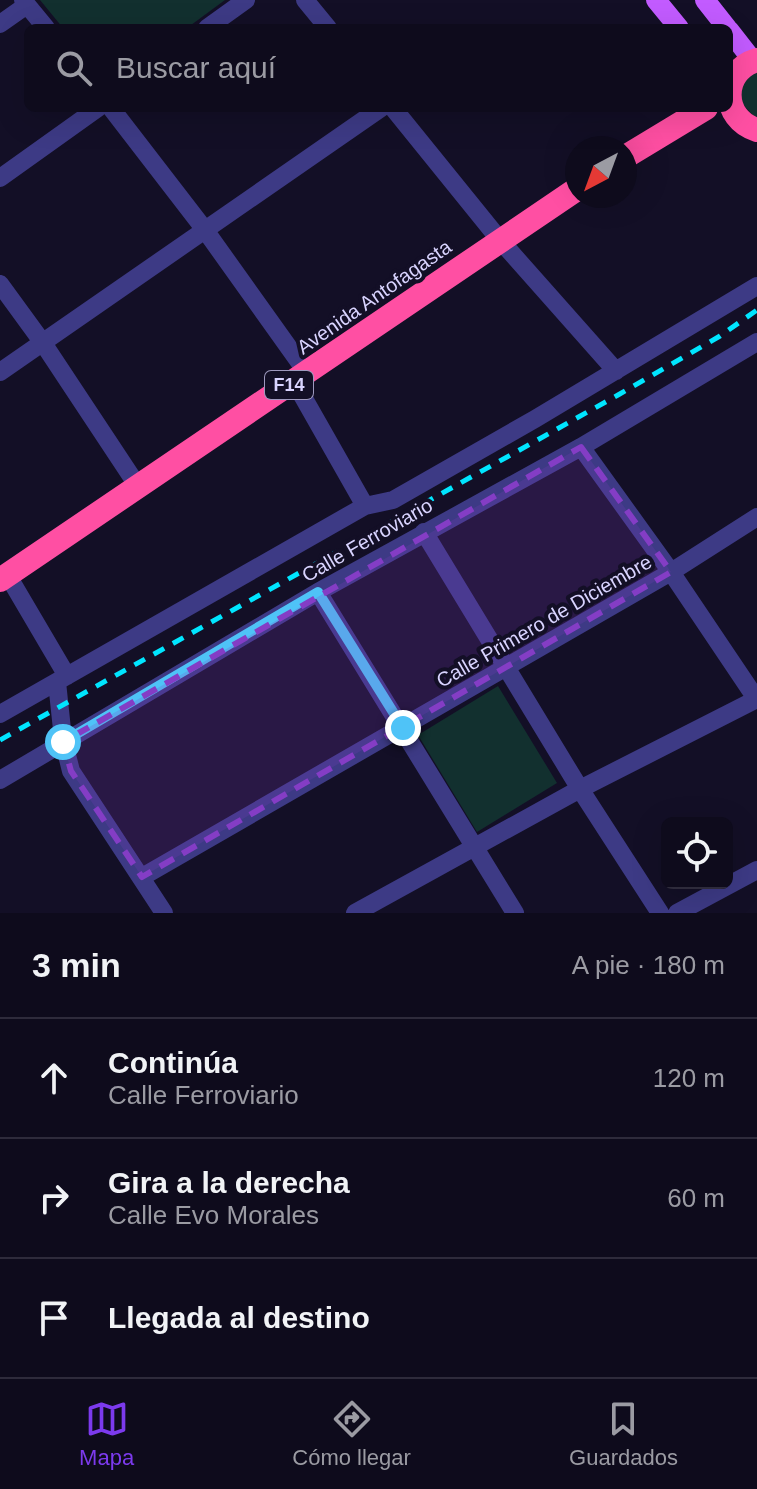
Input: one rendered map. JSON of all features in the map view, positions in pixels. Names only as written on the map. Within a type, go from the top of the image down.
[{"type":"highway","points":[[733,81],[737,72],[755,61]]},
{"type":"highway","points":[[733,110],[745,126],[757,130]]},
{"type":"highway","points":[[637,150],[699,112]]},
{"type":"highway","name":"Avenida Antofagasta","points":[[4,577],[565,197]]},
{"type":"main road","points":[[656,0],[676,24]]},
{"type":"main road","points":[[705,0],[724,24]]},
{"type":"main road","points":[[733,35],[755,61]]},
{"type":"street","points":[[213,24],[246,0]]},
{"type":"street","points":[[305,0],[325,24]]},
{"type":"street","points":[[0,24],[25,2],[43,24]]},
{"type":"street","points":[[0,178],[92,112]]},
{"type":"street","points":[[114,112],[205,230],[300,377],[365,506]]},
{"type":"street","points":[[0,372],[375,112]]},
{"type":"street","points":[[396,112],[499,239],[616,371]]},
{"type":"street","points":[[0,284],[137,485]]},
{"type":"street","name":"Calle Ferroviario","points":[[0,714],[365,506],[393,500],[757,286]]},
{"type":"street","name":"Calle Ferroviario","points":[[0,780],[318,592],[581,447],[757,342]]},
{"type":"street","points":[[355,913],[580,789],[757,699],[581,447]]},
{"type":"street","name":"Calle Primero de Diciembre","points":[[142,877],[671,572],[757,517]]},
{"type":"street","points":[[424,532],[505,668],[660,913]]},
{"type":"street","points":[[4,577],[62,679],[63,742],[71,771],[164,913]]},
{"type":"street","points":[[318,592],[403,728],[472,848],[515,913]]},
{"type":"street","points":[[677,913],[757,870]]},
{"type":"highlighted area","points":[[581,447],[671,572],[142,877],[71,771],[63,742]]},
{"type":"green space","points":[[40,0],[225,0],[192,24],[60,24]]},
{"type":"green space","points":[[757,71],[757,120],[739,100],[742,83]]},
{"type":"green space","points":[[498,686],[557,783],[477,832],[418,735]]},
{"type":"railway","points":[[0,740],[618,395],[720,336],[757,310]]},
{"type":"route","points":[[63,742],[318,592],[403,728]]}]
